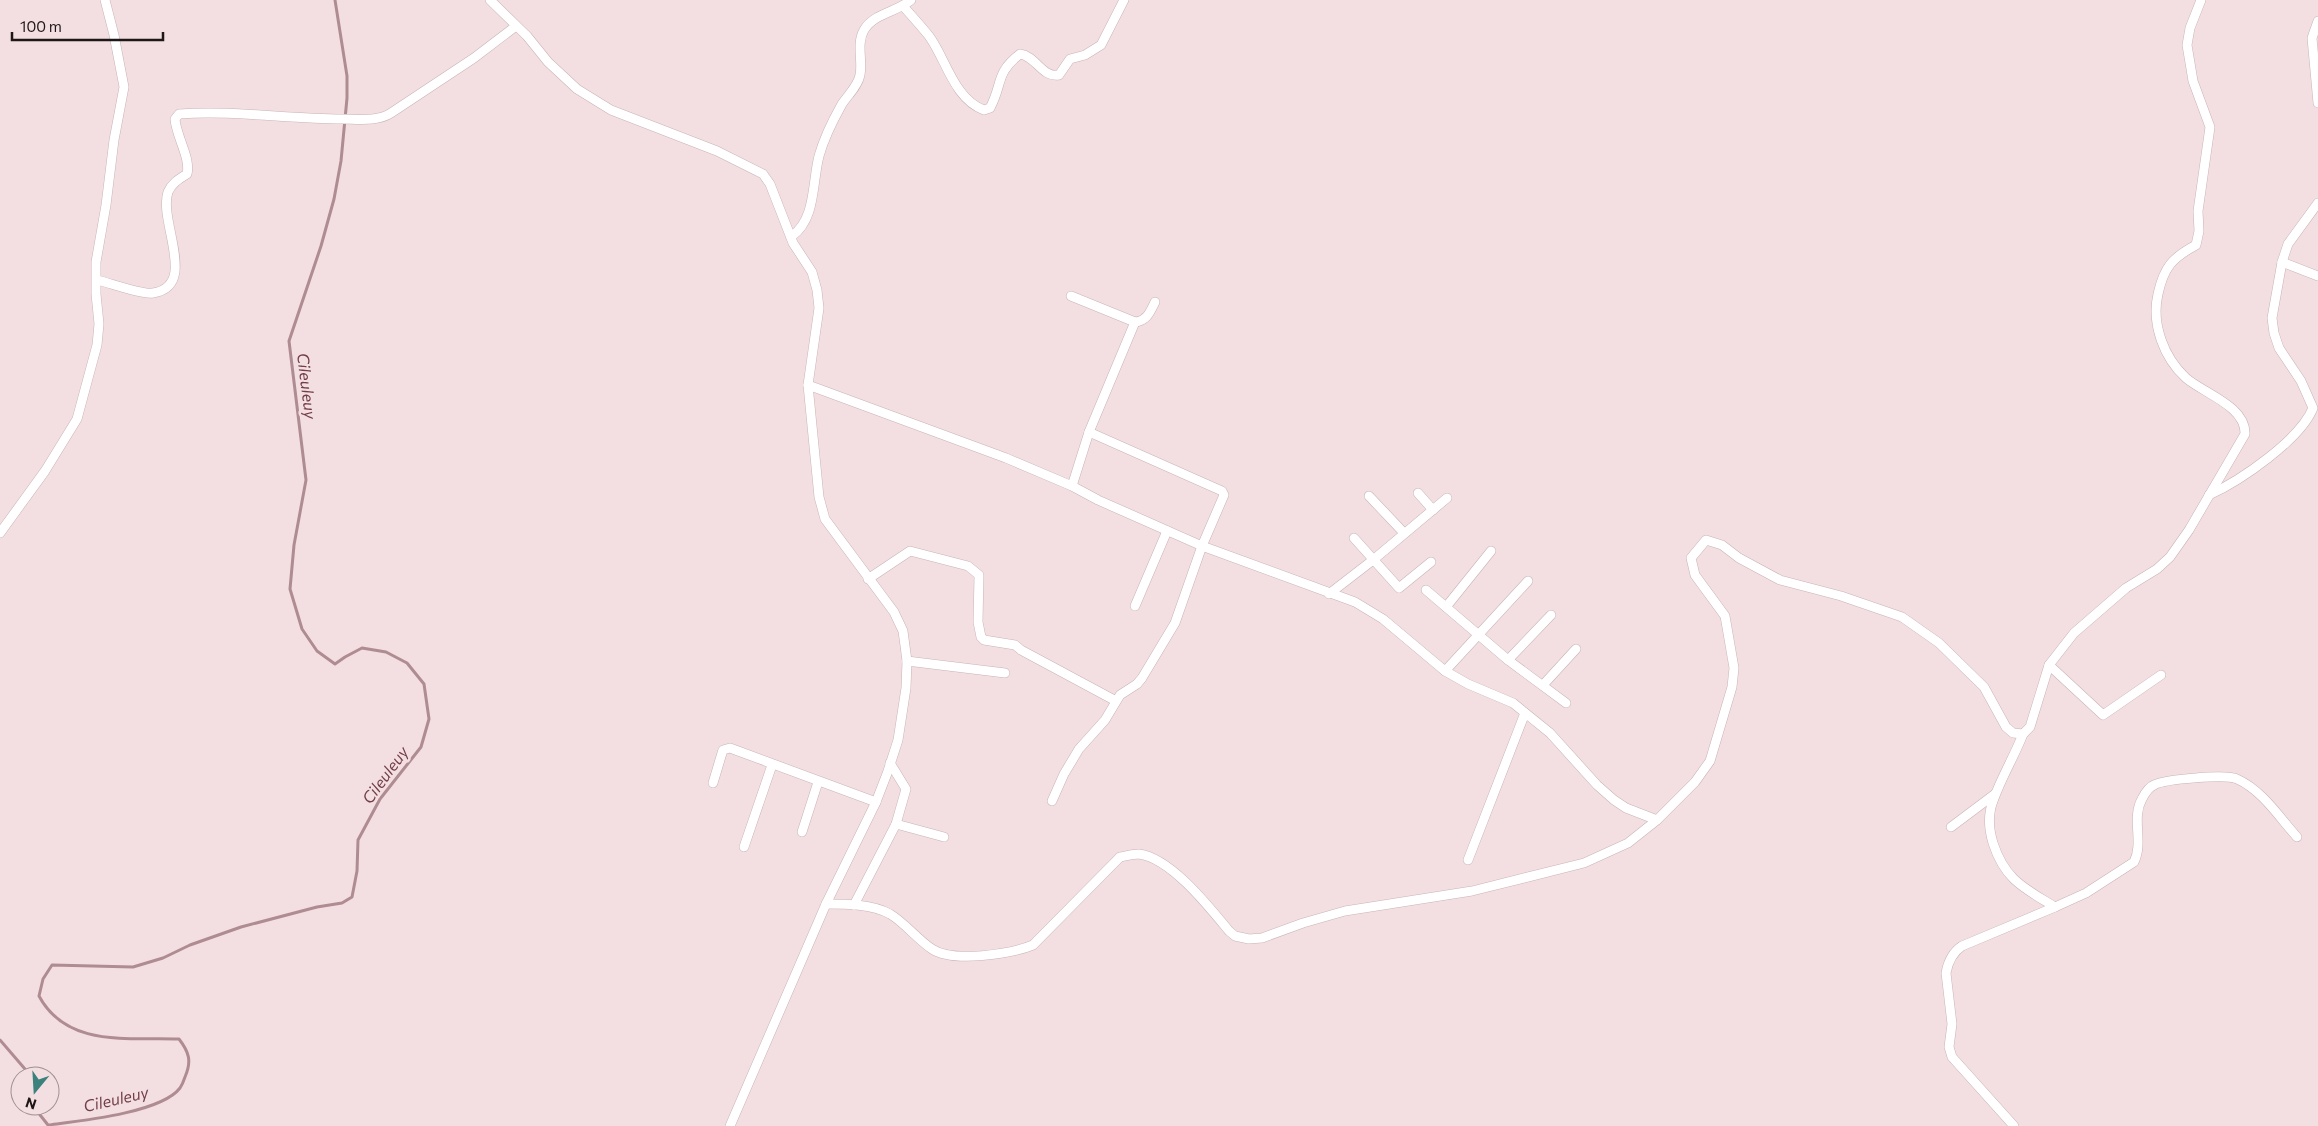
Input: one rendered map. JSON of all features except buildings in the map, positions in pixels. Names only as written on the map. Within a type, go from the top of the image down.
[{"type":"street","points":[[0,533],[46,472],[77,418],[97,345],[99,324],[96,294],[96,262],[114,140],[124,87],[105,0]]},
{"type":"street","points":[[490,0],[548,62],[577,89],[611,110],[717,151],[763,174],[770,184],[792,236],[793,243],[812,272],[819,308],[808,386],[819,497],[825,519],[897,618],[903,631],[907,661],[904,708],[898,740],[890,763],[876,802],[826,904],[730,1126]]},
{"type":"street","points":[[792,236],[805,223],[814,191],[819,157],[830,126],[860,74],[860,41],[864,30],[879,16],[904,6],[911,0]]},
{"type":"street","points":[[904,6],[929,37],[958,88],[976,108],[984,110],[990,108],[1003,70],[1020,54],[1025,55],[1045,72],[1059,75],[1070,60],[1085,55],[1101,45],[1124,0]]},
{"type":"street","points":[[2055,907],[2026,889],[2000,863],[1990,822],[1992,803],[2023,734],[2030,727],[2049,665],[2074,633],[2126,588],[2157,569],[2170,557],[2189,530],[2208,495],[2242,441],[2245,427],[2230,406],[2186,378],[2172,359],[2157,331],[2157,299],[2160,283],[2171,262],[2196,245],[2198,240],[2198,211],[2210,127],[2193,81],[2188,45],[2190,28],[2201,0]]},
{"type":"street","points":[[2318,20],[2312,38],[2312,47],[2318,103]]},
{"type":"street","points":[[97,280],[152,294],[167,290],[175,276],[176,259],[166,204],[168,192],[174,182],[187,174],[189,168],[188,159],[176,128],[175,118],[179,114],[330,119],[364,119],[386,116],[474,58],[516,26]]},
{"type":"street","points":[[2208,495],[2235,482],[2257,466],[2307,421],[2313,408],[2301,382],[2279,348],[2272,318],[2282,262],[2288,244],[2318,203]]},
{"type":"street","points":[[2282,262],[2318,276]]},
{"type":"street","points":[[1071,296],[1135,322],[1141,321],[1150,314],[1155,302]]},
{"type":"street","points":[[1072,486],[1089,432],[1135,322]]},
{"type":"street","points":[[808,386],[998,455],[1072,486],[1202,546],[1355,602],[1383,619],[1445,671],[1468,684],[1513,703],[1550,733],[1597,785],[1614,800],[1626,808],[1657,820]]},
{"type":"street","points":[[1052,802],[1070,761],[1105,720],[1120,695],[1137,684],[1142,678],[1175,624],[1202,546],[1224,495],[1222,491],[1089,432]]},
{"type":"street","points":[[1418,493],[1433,510]]},
{"type":"street","points":[[1369,496],[1404,533]]},
{"type":"street","points":[[1329,594],[1447,498]]},
{"type":"street","points":[[1135,606],[1167,531]]},
{"type":"street","points":[[1354,538],[1399,588],[1431,562]]},
{"type":"street","points":[[826,904],[854,905],[890,914],[934,950],[951,955],[965,955],[1017,952],[1033,945],[1120,857],[1138,854],[1154,860],[1193,889],[1235,936],[1262,938],[1303,923],[1345,911],[1415,898],[1472,891],[1584,864],[1628,843],[1657,820],[1695,782],[1710,761],[1732,687],[1734,668],[1725,616],[1695,575],[1691,558],[1706,540],[1722,545],[1739,558],[1780,580],[1841,596],[1902,617],[1939,644],[1984,686],[2006,727],[2013,733],[2023,734]]},
{"type":"street","points":[[868,579],[910,551],[968,566],[979,575],[978,613],[981,637],[984,640],[1015,645],[1116,701]]},
{"type":"street","points":[[1446,607],[1491,551]]},
{"type":"street","points":[[1445,671],[1478,633],[1528,581]]},
{"type":"street","points":[[1426,590],[1508,660],[1566,703]]},
{"type":"street","points":[[1508,660],[1551,615]]},
{"type":"street","points":[[1542,685],[1576,649]]},
{"type":"street","points":[[907,661],[1005,673]]},
{"type":"street","points":[[2049,665],[2103,715],[2162,675]]},
{"type":"street","points":[[1468,860],[1525,713]]},
{"type":"street","points":[[713,782],[722,753],[726,748],[734,749],[772,765],[876,802]]},
{"type":"street","points":[[854,905],[896,824],[906,789],[890,763]]},
{"type":"street","points":[[744,846],[772,765]]},
{"type":"street","points":[[2014,1126],[1952,1057],[1949,1047],[1952,1024],[1946,970],[1955,951],[1962,946],[2086,893],[2134,862],[2139,844],[2138,806],[2154,785],[2190,778],[2236,778],[2262,796],[2297,837]]},
{"type":"street","points":[[802,832],[818,782]]},
{"type":"street","points":[[1951,827],[1996,794]]},
{"type":"street","points":[[896,824],[944,837]]},
{"type":"waterway","name":"Cileuleuy","points":[[41,1116],[48,1125],[119,1114],[156,1104],[170,1097],[180,1088],[189,1061],[185,1048],[179,1039],[100,1036],[82,1032],[66,1024],[51,1013],[39,996],[43,979],[52,965],[133,967],[163,958],[190,945],[241,927],[317,907],[342,903],[352,897],[357,871],[358,840],[380,799],[421,747],[429,719],[424,684],[407,663],[386,652],[362,648],[335,664],[317,651],[302,629],[290,589],[294,545],[306,480],[289,341],[321,246],[334,199],[341,161],[347,98],[347,76],[335,0]]},
{"type":"waterway","name":"Cileuleuy","points":[[0,1040],[22,1066]]}]
